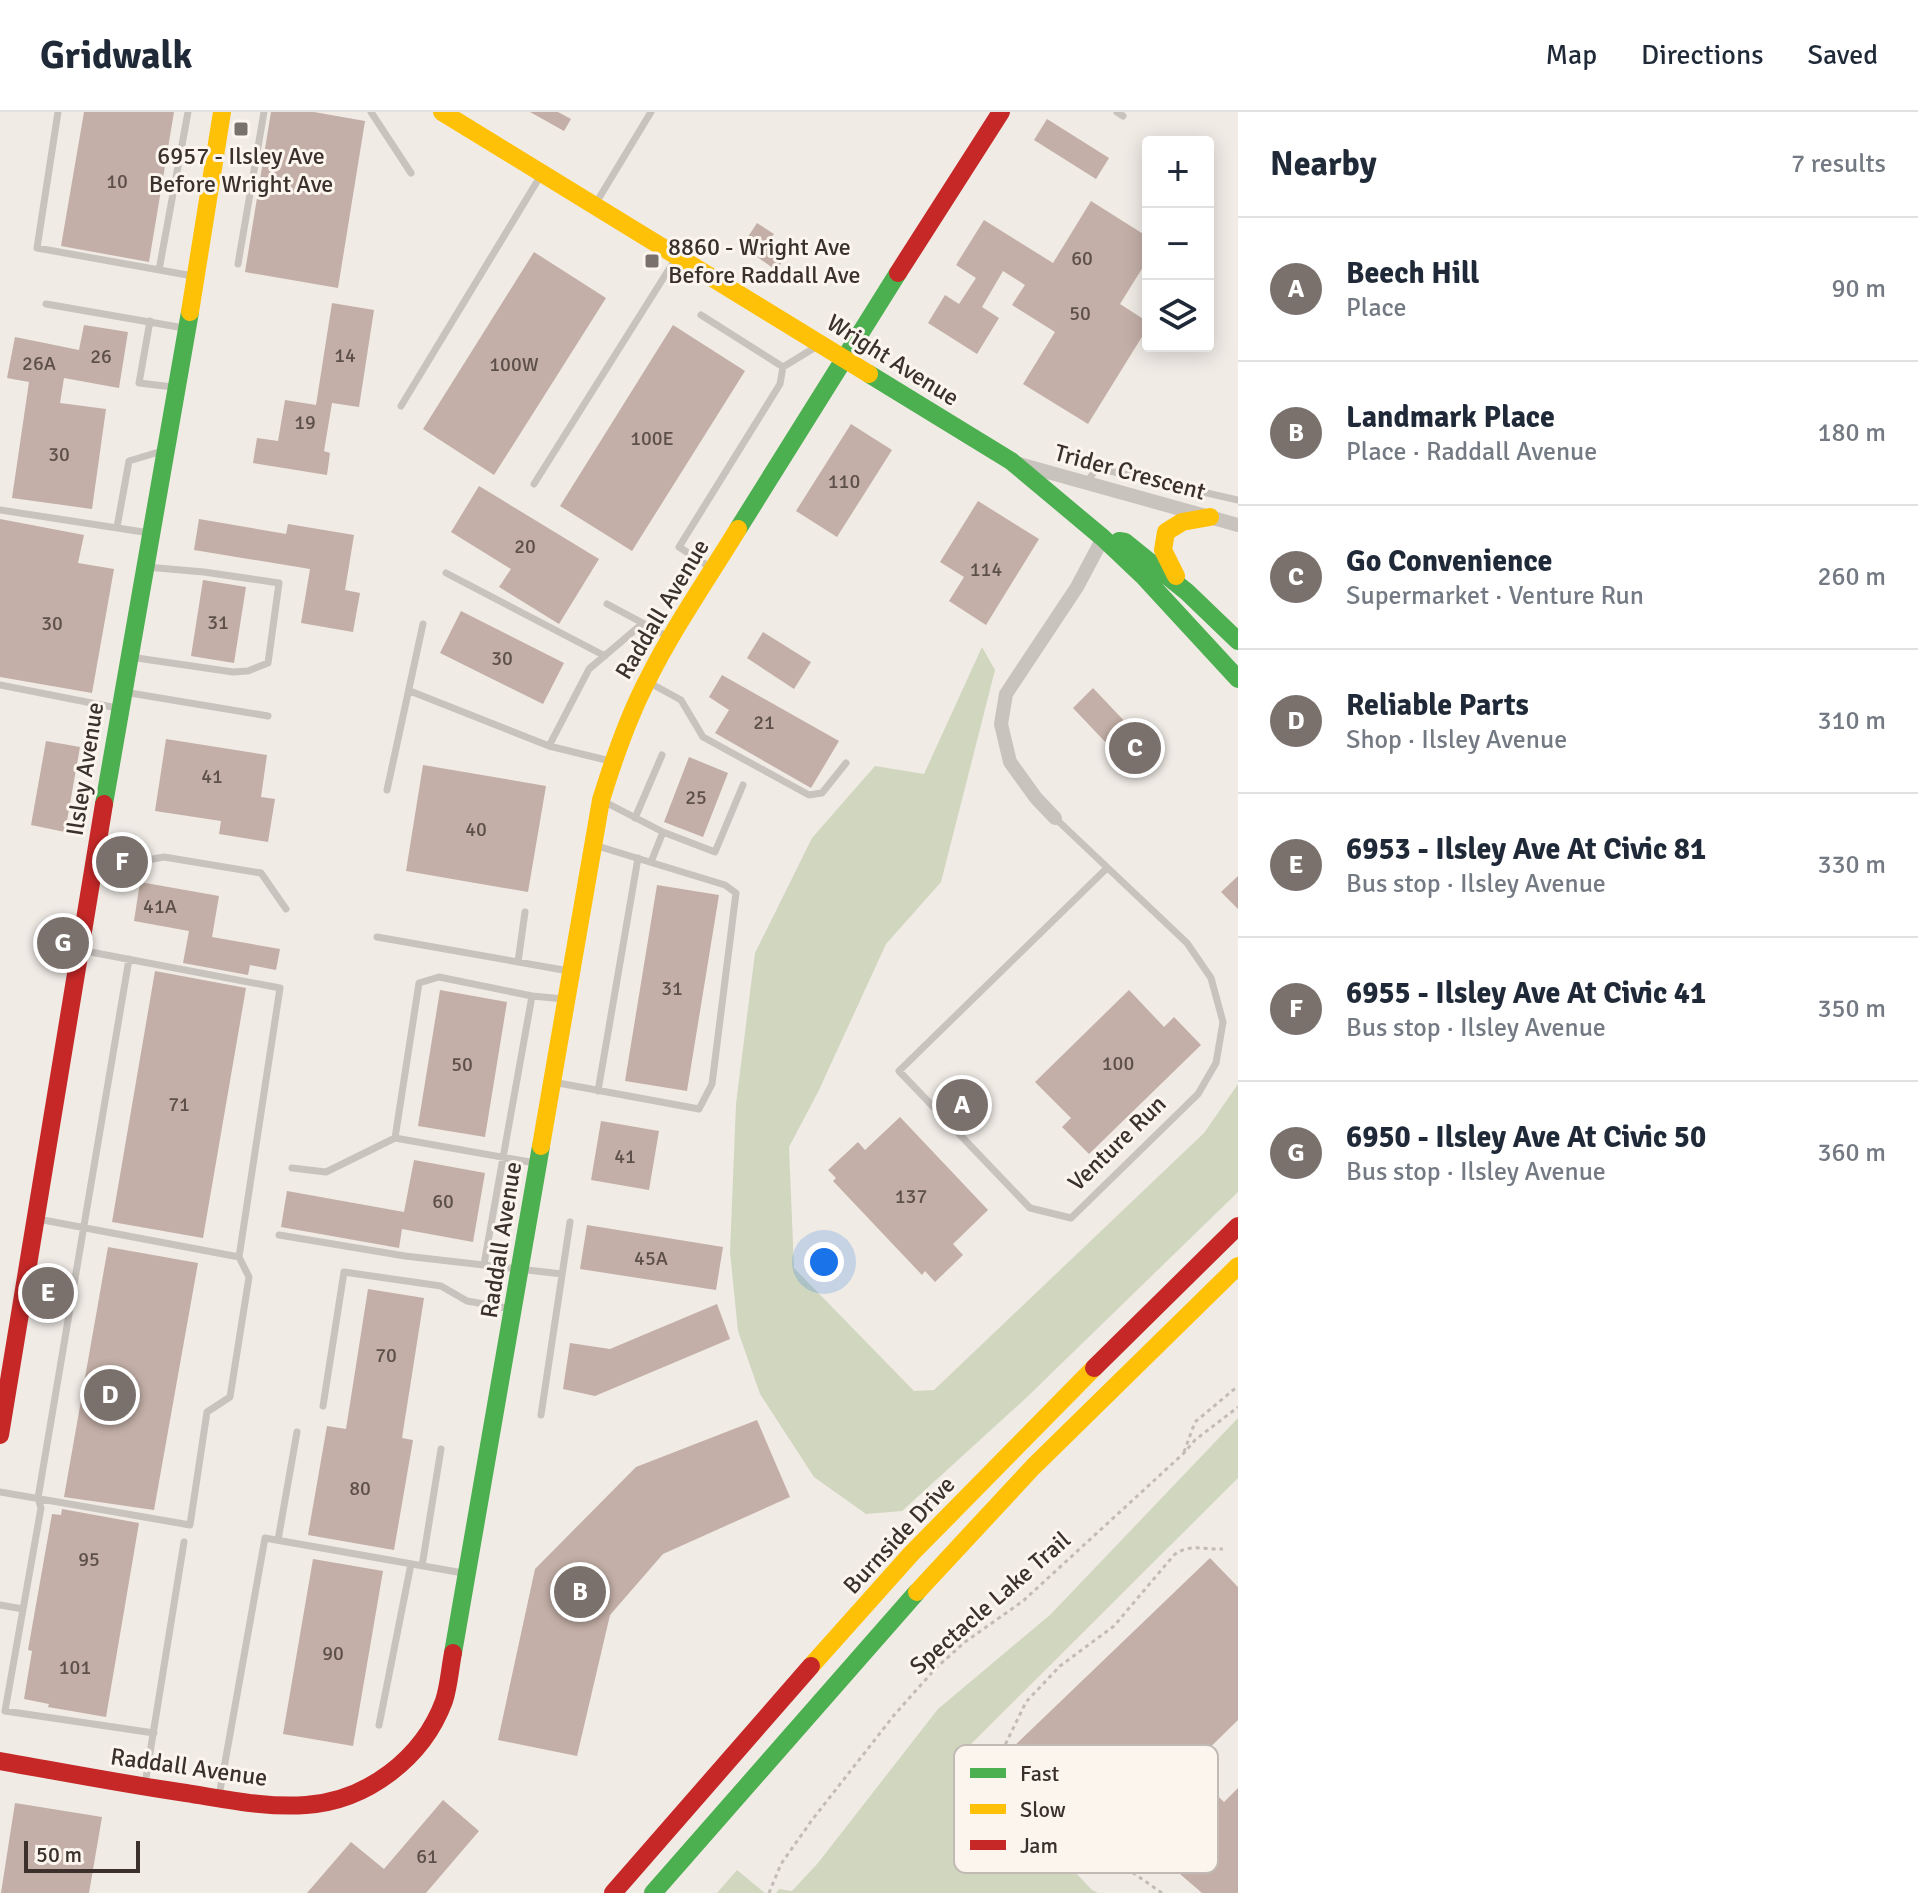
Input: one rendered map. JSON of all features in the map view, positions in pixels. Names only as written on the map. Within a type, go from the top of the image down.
[{"type":"street","name":"Ilsley Avenue","points":[[0,1435],[128,657],[167,450],[222,112]]},
{"type":"street","name":"Wright Avenue","points":[[442,112],[1011,461],[1143,576],[1238,678]]},
{"type":"street","name":"Raddall Avenue","points":[[0,1761],[260,1804],[312,1805],[341,1800],[377,1781],[406,1759],[439,1715],[445,1698],[468,1574],[601,800],[624,725],[645,680],[713,569],[843,358],[1001,112]]},
{"type":"street","name":"Trider Crescent","points":[[1011,461],[1086,484],[1238,523]]},
{"type":"street","points":[[1187,592],[1163,557],[1162,540],[1169,528],[1183,519],[1210,517]]},
{"type":"street","name":"Wright Avenue","points":[[1103,538],[1125,542],[1187,592],[1238,641]]},
{"type":"street","name":"Venture Run","points":[[1055,818],[1010,762],[1001,724],[1006,694],[1077,587],[1103,538]]},
{"type":"street","name":"Burnside Drive","points":[[613,1893],[911,1554],[1021,1439],[1238,1226]]},
{"type":"street","points":[[653,1893],[925,1583],[1033,1467],[1238,1266]]},
{"type":"lane","points":[[58,112],[37,248],[195,277]]},
{"type":"lane","points":[[159,270],[188,112]]},
{"type":"lane","points":[[238,264],[264,112]]},
{"type":"lane","points":[[371,112],[411,173]]},
{"type":"lane","points":[[595,205],[651,112]]},
{"type":"lane","points":[[401,406],[542,173]]},
{"type":"lane","points":[[534,484],[677,257]]},
{"type":"lane","points":[[46,304],[187,329]]},
{"type":"lane","points":[[701,315],[783,367]]},
{"type":"lane","points":[[150,321],[139,383],[177,387]]},
{"type":"lane","points":[[713,569],[679,547],[780,384],[783,367],[821,344]]},
{"type":"lane","points":[[117,527],[129,461],[167,450]]},
{"type":"lane","points":[[1086,484],[1097,468],[1238,500]]},
{"type":"lane","points":[[0,510],[152,533]]},
{"type":"lane","points":[[128,657],[233,672],[248,671],[268,663],[279,583],[145,566]]},
{"type":"lane","points":[[446,573],[605,656]]},
{"type":"lane","points":[[607,604],[671,638]]},
{"type":"lane","points":[[387,790],[423,624]]},
{"type":"lane","points":[[549,746],[589,669],[642,624]]},
{"type":"lane","points":[[645,680],[681,700],[703,737],[809,795],[822,793],[846,763]]},
{"type":"lane","points":[[0,685],[268,716]]},
{"type":"lane","points":[[410,691],[549,746],[612,762]]},
{"type":"lane","points":[[635,818],[662,755]]},
{"type":"lane","points":[[601,800],[663,832],[715,852],[743,785]]},
{"type":"lane","name":"Venture Run","points":[[1055,818],[1187,943],[1211,978],[1223,1022],[1216,1063],[1198,1094],[1071,1218],[1030,1208],[899,1071],[1107,868]]},
{"type":"lane","points":[[651,862],[663,832]]},
{"type":"lane","points":[[551,1082],[699,1109],[712,1084],[736,893],[725,885],[594,845]]},
{"type":"lane","points":[[95,856],[142,861],[164,857],[261,873],[286,909]]},
{"type":"lane","points":[[598,1091],[638,858]]},
{"type":"lane","points":[[518,962],[525,912]]},
{"type":"lane","points":[[377,937],[571,971]]},
{"type":"lane","points":[[0,1492],[190,1525],[207,1412],[230,1397],[249,1277],[239,1257],[280,988],[80,950]]},
{"type":"lane","points":[[129,959],[38,1498],[41,1508],[5,1711],[154,1733]]},
{"type":"lane","points":[[395,1138],[419,983],[439,977],[532,996],[566,999]]},
{"type":"lane","points":[[484,1264],[532,996]]},
{"type":"lane","points":[[292,1168],[326,1172],[395,1138],[537,1164]]},
{"type":"lane","points":[[36,1219],[239,1257]]},
{"type":"lane","points":[[541,1415],[570,1222]]},
{"type":"lane","points":[[279,1235],[405,1256],[562,1274]]},
{"type":"lane","points":[[323,1406],[344,1272],[441,1286],[467,1301],[514,1310]]},
{"type":"lane","points":[[278,1540],[297,1432]]},
{"type":"lane","points":[[422,1566],[441,1449]]},
{"type":"lane","points":[[218,1798],[265,1538],[468,1574]]},
{"type":"lane","points":[[144,1787],[184,1542]]},
{"type":"lane","points":[[379,1725],[411,1564]]},
{"type":"lane","points":[[0,1605],[23,1609]]},
{"type":"path","points":[[1184,1453],[1195,1422],[1238,1386]]},
{"type":"path","name":"Spectacle Lake Trail","points":[[769,1893],[786,1857],[820,1809],[895,1714],[936,1668],[1077,1555],[1208,1428],[1238,1407]]},
{"type":"path","points":[[1005,1745],[1026,1702],[1060,1666],[1114,1626],[1174,1555],[1184,1547],[1223,1549]]},
{"type":"path","points":[[1131,1873],[1162,1893]]},
{"type":"green space","points":[[982,647],[995,670],[941,882],[886,944],[818,1092],[789,1147],[794,1268],[914,1391],[934,1390],[1204,1133],[1238,1084],[1238,1192],[1025,1399],[902,1511],[866,1514],[814,1477],[760,1394],[738,1331],[730,1252],[736,1104],[755,953],[812,838],[875,766],[924,774]]},
{"type":"green space","points":[[1238,1418],[1238,1478],[970,1745],[954,1745],[954,1873],[1076,1873],[1098,1893],[776,1893],[779,1889],[792,1891],[818,1863],[938,1709],[1051,1614]]},
{"type":"green space","points":[[737,1870],[765,1893],[717,1893]]},
{"type":"building","points":[[84,112],[174,112],[149,262],[61,246]]},
{"type":"building","points":[[271,112],[314,112],[365,121],[338,288],[245,272]]},
{"type":"building","points":[[530,112],[558,112],[571,119],[564,131]]},
{"type":"building","points":[[1047,119],[1109,158],[1096,179],[1034,140]]},
{"type":"building","points":[[1091,201],[1142,233],[1142,269],[1120,304],[1142,318],[1142,337],[1088,424],[1023,384],[1055,332],[1012,305],[1025,285],[1003,271],[982,307],[999,318],[977,354],[928,323],[945,295],[959,304],[976,278],[956,265],[984,220],[1053,263]]},
{"type":"building","points":[[757,223],[774,234],[770,239],[789,249],[777,271],[742,246]]},
{"type":"building","points":[[534,252],[606,298],[494,475],[423,429]]},
{"type":"building","points":[[332,303],[374,310],[359,407],[332,403],[324,451],[330,453],[327,475],[253,463],[257,438],[278,441],[285,400],[316,405]]},
{"type":"building","points":[[84,325],[128,332],[119,388],[64,378],[60,403],[106,409],[92,509],[12,498],[29,382],[7,378],[15,337],[79,350]]},
{"type":"building","points":[[673,325],[745,371],[632,551],[560,506]]},
{"type":"building","points":[[851,424],[892,450],[837,537],[796,511]]},
{"type":"building","points":[[479,486],[599,559],[559,624],[499,587],[511,569],[451,532]]},
{"type":"building","points":[[978,501],[1039,539],[986,625],[949,601],[964,577],[940,562]]},
{"type":"building","points":[[0,519],[84,535],[78,563],[114,569],[92,693],[0,677]]},
{"type":"building","points":[[199,519],[286,534],[288,524],[354,535],[345,590],[360,593],[353,632],[301,623],[310,569],[194,550]]},
{"type":"building","points":[[203,580],[246,587],[234,663],[191,656]]},
{"type":"building","points":[[461,611],[564,663],[543,704],[440,653]]},
{"type":"building","points":[[763,632],[811,662],[794,689],[747,658]]},
{"type":"building","points":[[722,675],[839,741],[811,788],[715,733],[729,710],[709,697]]},
{"type":"building","points":[[1093,688],[1148,746],[1128,766],[1073,708]]},
{"type":"building","points":[[166,739],[267,755],[261,797],[275,799],[268,842],[219,834],[221,821],[155,811]]},
{"type":"building","points":[[46,741],[80,747],[65,832],[31,825]]},
{"type":"building","points":[[689,757],[728,773],[703,837],[664,822]]},
{"type":"building","points":[[423,765],[546,786],[528,892],[406,871]]},
{"type":"building","points":[[1238,876],[1238,909],[1221,892]]},
{"type":"building","points":[[140,882],[219,896],[212,937],[280,949],[276,970],[250,965],[248,975],[183,963],[189,931],[134,921]]},
{"type":"building","points":[[657,885],[719,895],[687,1091],[625,1081]]},
{"type":"building","points":[[155,971],[246,988],[203,1238],[112,1222]]},
{"type":"building","points":[[440,990],[507,1002],[485,1137],[418,1126]]},
{"type":"building","points":[[1129,990],[1164,1027],[1174,1017],[1201,1045],[1089,1154],[1062,1127],[1071,1118],[1035,1082]]},
{"type":"building","points":[[900,1117],[988,1210],[953,1244],[963,1255],[935,1282],[925,1271],[922,1275],[833,1181],[836,1178],[828,1170],[858,1142],[865,1150]]},
{"type":"building","points":[[601,1121],[659,1131],[649,1190],[591,1180]]},
{"type":"building","points":[[414,1160],[485,1173],[473,1242],[402,1229],[399,1248],[281,1227],[287,1191],[404,1212]]},
{"type":"building","points":[[587,1225],[723,1247],[716,1290],[580,1269]]},
{"type":"building","points":[[108,1247],[198,1263],[154,1510],[64,1497]]},
{"type":"building","points":[[368,1289],[424,1298],[402,1438],[413,1440],[394,1550],[308,1535],[327,1426],[346,1429]]},
{"type":"building","points":[[717,1304],[730,1339],[595,1396],[563,1389],[570,1343],[610,1349]]},
{"type":"building","points":[[757,1420],[790,1497],[663,1554],[610,1615],[577,1756],[498,1740],[535,1569],[636,1467]]},
{"type":"building","points":[[62,1509],[139,1523],[106,1717],[48,1707],[49,1704],[24,1699],[32,1651],[28,1650],[52,1514],[61,1515]]},
{"type":"building","points":[[1210,1558],[1238,1587],[1238,1720],[1212,1745],[1015,1745]]},
{"type":"building","points":[[313,1559],[383,1571],[353,1746],[283,1734]]},
{"type":"building","points":[[1238,1788],[1238,1893],[1202,1893],[1179,1873],[1218,1873],[1218,1796],[1224,1802]]},
{"type":"building","points":[[443,1800],[479,1831],[426,1893],[307,1893],[351,1842],[384,1869]]},
{"type":"building","points":[[15,1803],[102,1817],[89,1893],[1,1893]]},
{"type":"traffic: fast","points":[[738,529],[898,273]]},
{"type":"traffic: fast","points":[[104,804],[190,312]]},
{"type":"traffic: fast","points":[[869,374],[1011,461],[1143,576],[1238,679]]},
{"type":"traffic: fast","points":[[1119,541],[1125,542],[1187,592],[1238,641]]},
{"type":"traffic: fast","points":[[453,1653],[541,1146]]},
{"type":"traffic: fast","points":[[653,1893],[917,1592]]},
{"type":"traffic: slow","points":[[190,312],[222,112]]},
{"type":"traffic: slow","points":[[442,112],[869,374]]},
{"type":"traffic: slow","points":[[1176,576],[1163,550],[1166,532],[1182,522],[1210,517]]},
{"type":"traffic: slow","points":[[541,1146],[606,784],[648,679],[738,529]]},
{"type":"traffic: slow","points":[[917,1592],[1033,1467],[1238,1266]]},
{"type":"traffic: slow","points":[[811,1666],[911,1554],[1094,1368]]},
{"type":"traffic: jam","points":[[898,273],[1001,112]]},
{"type":"traffic: jam","points":[[0,1435],[104,804]]},
{"type":"traffic: jam","points":[[1094,1368],[1238,1226]]},
{"type":"traffic: jam","points":[[0,1761],[246,1802],[291,1806],[329,1802],[350,1795],[390,1773],[422,1741],[444,1701],[453,1653]]},
{"type":"traffic: jam","points":[[613,1893],[811,1666]]},
{"type":"place","name":"6957 - Ilsley Ave Before Wright Ave","points":[[241,129]]},
{"type":"place","name":"8860 - Wright Ave Before Raddall Ave","points":[[652,261]]},
{"type":"place","name":"Go Convenience","points":[[1135,748]]},
{"type":"place","name":"6955 - Ilsley Ave At Civic 41","points":[[122,862]]},
{"type":"place","name":"6950 - Ilsley Ave At Civic 50","points":[[63,943]]},
{"type":"place","name":"Beech Hill","points":[[962,1105]]},
{"type":"place","name":"6953 - Ilsley Ave At Civic 81","points":[[48,1293]]},
{"type":"place","name":"Reliable Parts","points":[[110,1395]]},
{"type":"place","name":"Landmark Place","points":[[580,1592]]}]
